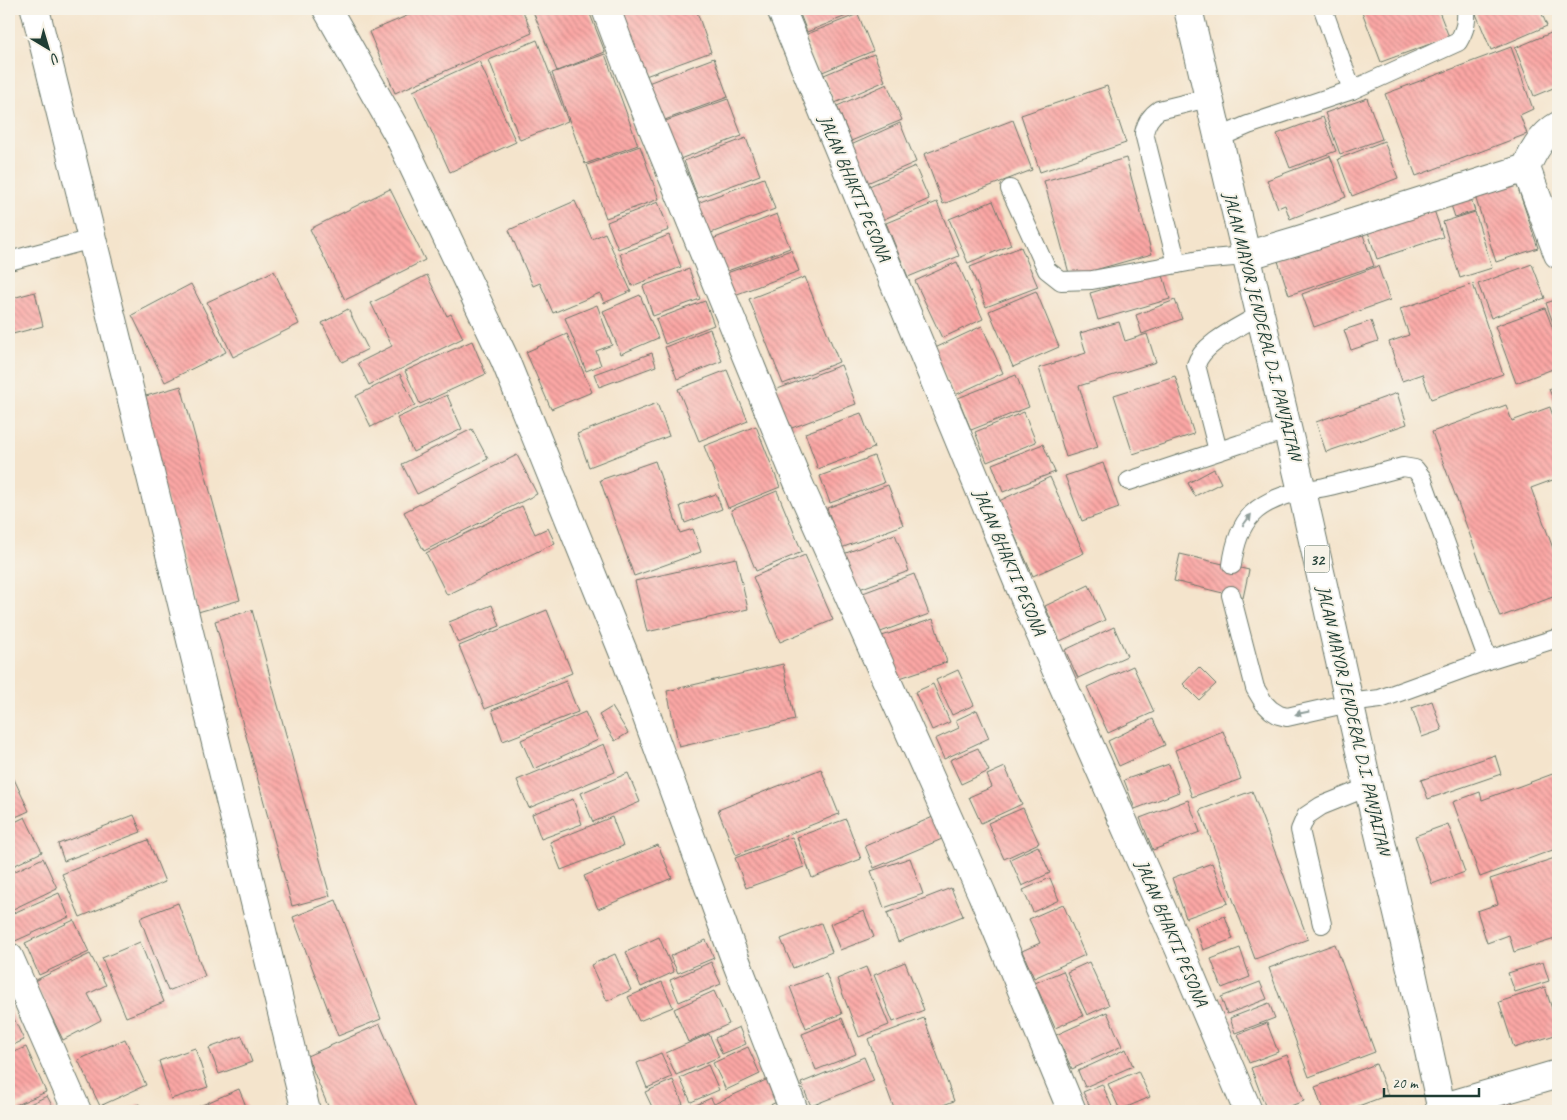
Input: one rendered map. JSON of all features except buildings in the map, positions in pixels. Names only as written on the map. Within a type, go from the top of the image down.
[{"type":"main road","points":[[35,9],[306,1111]]},
{"type":"main road","points":[[327,9],[399,136],[505,360],[624,654],[734,956],[794,1111]]},
{"type":"main road","points":[[606,9],[630,74],[798,482],[982,894],[1072,1111]]},
{"type":"main road","name":"JALAN BHAKTI PESONA","points":[[781,9],[1026,599],[1179,948],[1248,1111]]},
{"type":"main road","name":"JALAN MAYOR JENDERAL D.I. PANJAITAN","points":[[1188,9],[1245,256],[1261,314],[1288,430],[1442,1109]]},
{"type":"main road","points":[[1558,126],[1548,132],[1532,153],[1526,168],[1558,254]]},
{"type":"main road","points":[[1245,256],[1526,168]]},
{"type":"main road","points":[[9,957],[77,1111]]},
{"type":"main road","points":[[1442,1109],[1558,1074]]},
{"type":"lane","points":[[1323,9],[1352,90]]},
{"type":"lane","points":[[1218,138],[1248,125],[1352,90],[1458,42],[1465,30],[1467,20],[1466,9]]},
{"type":"lane","points":[[1177,264],[1144,133],[1145,124],[1159,110],[1208,98]]},
{"type":"lane","points":[[1010,190],[1048,270],[1061,281],[1092,280],[1199,260],[1245,256]]},
{"type":"lane","points":[[9,261],[92,239]]},
{"type":"lane","points":[[1218,451],[1196,365],[1197,360],[1212,344],[1261,314]]},
{"type":"lane","points":[[1129,481],[1288,430]]},
{"type":"lane","points":[[1232,566],[1238,535],[1250,516],[1269,501],[1302,491],[1322,488],[1404,467],[1415,469],[1422,478],[1488,660]]},
{"type":"lane","points":[[1231,595],[1255,688],[1264,703],[1271,710],[1287,717],[1349,703],[1380,699],[1488,660],[1558,638]]},
{"type":"lane","points":[[1322,924],[1300,830],[1306,816],[1321,806],[1368,787]]}]
